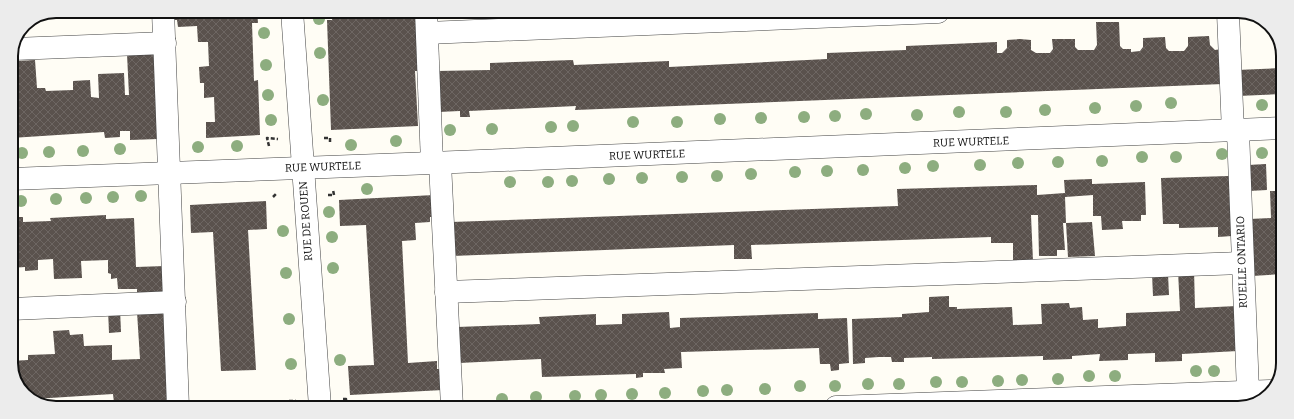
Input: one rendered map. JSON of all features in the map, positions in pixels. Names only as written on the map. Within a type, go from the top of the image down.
[{"type":"street","points":[[163,18],[178,401]]},
{"type":"street","name":"RUE DE ROUEN","points":[[292,18],[302,168],[310,401]]},
{"type":"street","points":[[426,18],[446,292],[452,401]]},
{"type":"street","points":[[427,33],[792,18]]},
{"type":"street","name":"RUELLE ONTARIO","points":[[1228,18],[1242,263],[1258,394]]},
{"type":"street","points":[[19,49],[165,43]]},
{"type":"street","name":"RUE WURTELE","points":[[18,179],[1276,128]]},
{"type":"street","points":[[446,292],[1242,263]]},
{"type":"street","points":[[18,309],[174,302]]},
{"type":"street","points":[[1047,401],[1258,394]]},
{"type":"path","points":[[271,153],[266,138],[284,140]]},
{"type":"path","points":[[273,197],[278,193]]},
{"type":"building","points":[[172,18],[258,18],[258,23],[252,23],[254,81],[258,80],[260,135],[206,138],[206,122],[215,122],[214,97],[204,98],[204,83],[200,83],[199,67],[209,66],[208,42],[198,42],[197,26],[178,27],[177,20],[172,20]]},
{"type":"building","points":[[332,18],[416,18],[418,71],[415,71],[418,126],[331,130],[327,20],[332,20]]},
{"type":"building","points":[[1096,22],[1119,22],[1120,46],[1123,49],[1131,49],[1131,52],[1140,51],[1143,47],[1143,38],[1165,37],[1166,48],[1169,51],[1184,51],[1188,46],[1188,37],[1209,36],[1210,45],[1215,50],[1221,49],[1223,84],[575,110],[576,106],[469,111],[470,117],[460,117],[460,111],[438,112],[437,71],[490,70],[490,63],[573,60],[574,65],[669,61],[669,67],[827,59],[827,53],[906,50],[906,46],[997,42],[997,53],[1002,53],[1007,48],[1007,40],[1020,39],[1031,40],[1031,50],[1036,53],[1050,53],[1053,49],[1052,39],[1075,39],[1075,47],[1078,50],[1094,50],[1097,45]]},
{"type":"building","points":[[155,53],[158,139],[130,140],[130,131],[120,131],[120,137],[105,138],[104,132],[18,138],[18,61],[35,60],[37,88],[45,88],[46,91],[73,90],[73,81],[90,80],[91,97],[99,98],[98,74],[124,73],[125,95],[129,95],[127,54]]},
{"type":"building","points":[[1276,68],[1276,94],[1238,96],[1237,70]]},
{"type":"building","points":[[1266,164],[1267,190],[1249,191],[1248,165]]},
{"type":"building","points":[[1229,176],[1232,236],[1218,237],[1218,227],[1179,228],[1179,224],[1163,224],[1161,178]]},
{"type":"building","points":[[1092,179],[1092,184],[1145,182],[1146,215],[1141,215],[1141,221],[1122,221],[1123,229],[1102,230],[1101,216],[1093,216],[1093,195],[1065,197],[1066,223],[1063,223],[1065,250],[1057,250],[1057,256],[1039,256],[1038,215],[1031,215],[1033,261],[1013,262],[1013,243],[991,243],[991,237],[751,245],[752,259],[734,259],[734,245],[452,256],[451,222],[898,206],[897,189],[1037,185],[1037,195],[1065,193],[1064,180]]},
{"type":"building","points":[[1270,191],[1276,191],[1276,274],[1252,276],[1249,219],[1271,218]]},
{"type":"building","points":[[434,195],[435,217],[430,217],[430,222],[415,223],[416,240],[402,241],[408,363],[437,361],[437,369],[441,369],[443,390],[350,395],[348,366],[374,365],[366,225],[340,226],[339,200]]},
{"type":"building","points":[[266,201],[267,229],[248,230],[256,370],[221,371],[213,232],[191,233],[190,205]]},
{"type":"building","points":[[106,215],[106,219],[134,218],[136,267],[165,266],[166,296],[137,297],[137,289],[118,289],[117,278],[111,279],[111,274],[108,273],[108,260],[81,261],[82,278],[54,279],[53,259],[38,260],[38,270],[25,271],[25,267],[18,268],[18,217],[23,217],[23,222],[51,221],[50,218]]},
{"type":"building","points":[[1092,222],[1095,256],[1068,257],[1066,223]]},
{"type":"building","points":[[1194,270],[1195,308],[1237,306],[1238,351],[1182,354],[1182,361],[1155,362],[1155,353],[1128,354],[1128,360],[1099,361],[1100,354],[1072,356],[1072,359],[1043,360],[1043,356],[932,359],[932,357],[904,358],[904,362],[892,362],[891,357],[879,357],[865,358],[865,363],[853,364],[852,319],[902,317],[902,314],[929,312],[929,297],[949,296],[949,307],[957,307],[957,309],[1012,307],[1013,325],[1042,324],[1041,304],[1069,303],[1070,308],[1082,307],[1083,320],[1098,319],[1098,328],[1126,326],[1126,313],[1180,311],[1178,271]]},
{"type":"building","points":[[1152,274],[1168,274],[1169,295],[1153,296]]},
{"type":"building","points":[[108,309],[120,309],[121,332],[109,333]]},
{"type":"building","points":[[166,311],[170,397],[164,401],[114,401],[113,394],[42,398],[29,390],[22,380],[18,361],[28,360],[28,355],[55,354],[53,331],[69,330],[70,335],[83,334],[84,346],[112,345],[112,360],[140,359],[137,312]]},
{"type":"building","points":[[669,312],[670,328],[680,327],[680,318],[818,313],[818,319],[847,318],[849,363],[839,364],[839,370],[831,371],[830,364],[820,364],[819,348],[681,352],[682,368],[664,369],[665,373],[643,373],[643,377],[636,378],[636,374],[542,377],[541,359],[459,363],[457,327],[540,324],[539,317],[596,314],[596,325],[622,324],[622,314]]}]
